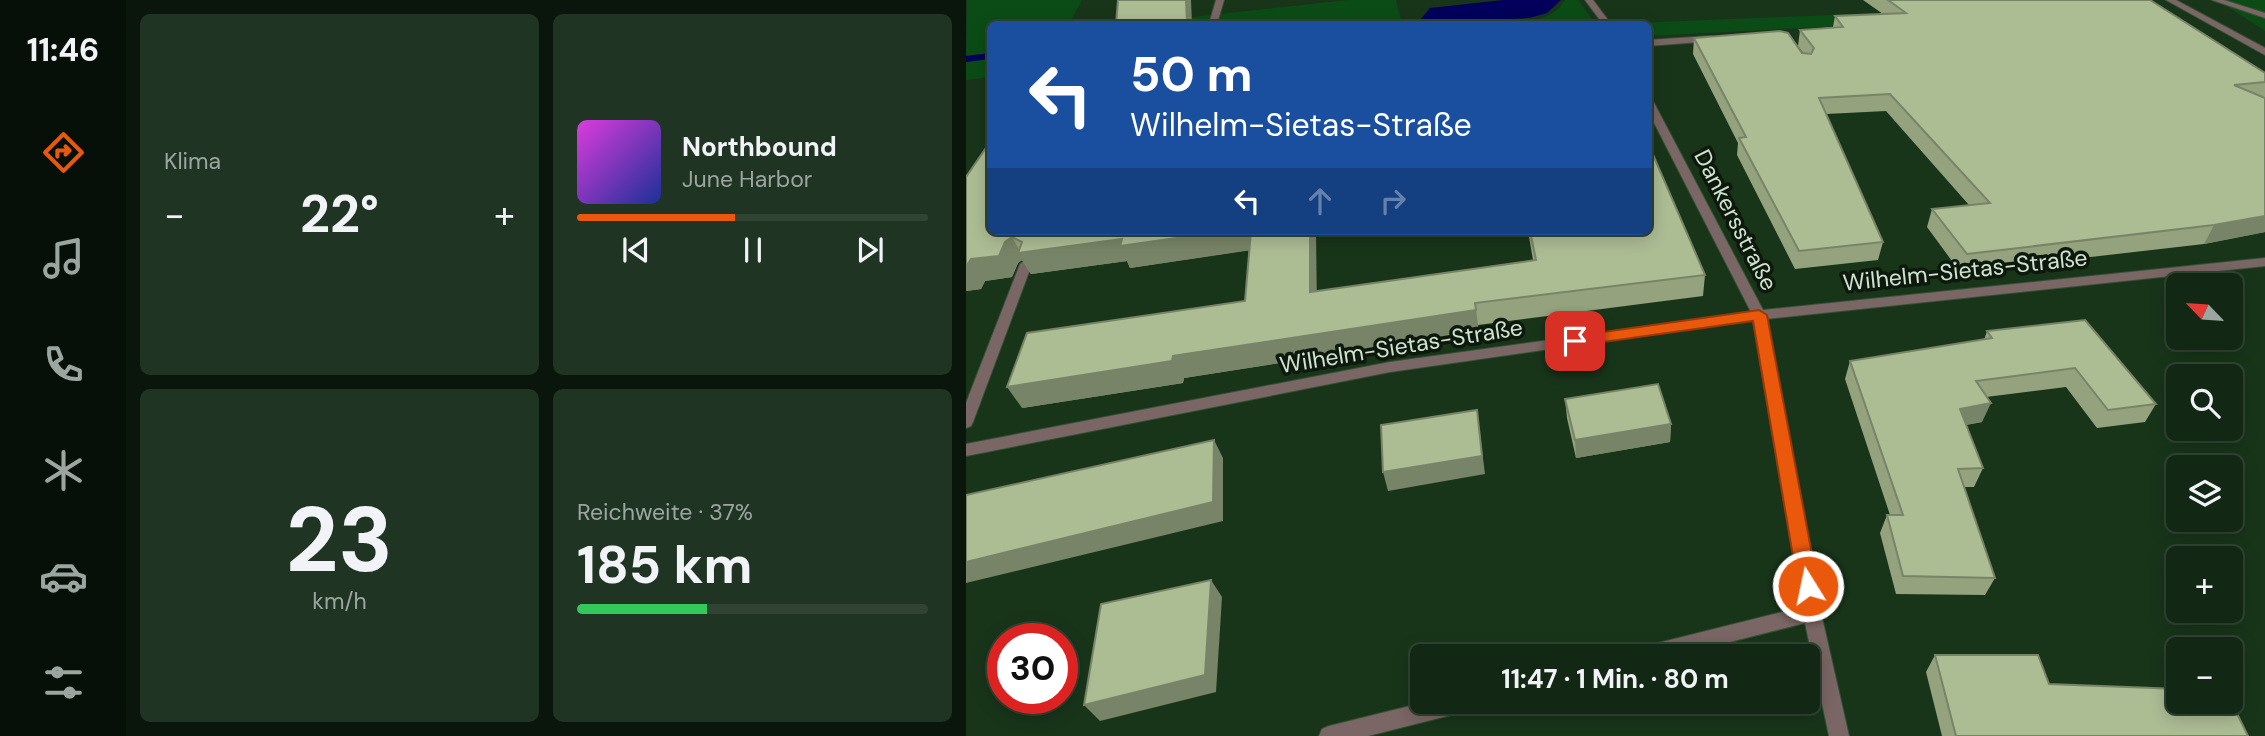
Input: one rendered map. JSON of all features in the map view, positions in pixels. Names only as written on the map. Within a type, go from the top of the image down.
[{"type":"street","points":[[1214,21],[1220,0]]},
{"type":"street","points":[[1589,0],[1605,21]]},
{"type":"street","points":[[2216,0],[2265,16]]},
{"type":"street","points":[[2176,1],[2265,52]]},
{"type":"street","points":[[1652,43],[1723,38]]},
{"type":"street","name":"Dankersstraße","points":[[1652,109],[1759,315],[1812,613],[1839,736]]},
{"type":"street","name":"Wilhelm-Sietas-Straße","points":[[966,450],[1390,367],[1759,315],[2265,262]]},
{"type":"street","points":[[966,422],[1026,264]]},
{"type":"street","points":[[1689,644],[1812,613]]},
{"type":"street","points":[[1329,736],[1416,714]]},
{"type":"green space","points":[[967,0],[1082,0],[1071,21],[987,21],[987,77],[966,80]]},
{"type":"green space","points":[[1348,0],[1396,0],[1401,21],[1157,21]]},
{"type":"green space","points":[[1565,0],[1578,0],[1593,21],[1528,21],[1547,16]]},
{"type":"green space","points":[[2218,0],[2265,0],[2265,31]]},
{"type":"green space","points":[[2102,4],[2111,12],[1652,36],[1652,22]]},
{"type":"shaded area","points":[[1503,0],[1561,0],[1547,13],[1529,18],[1419,21],[1430,8]]},
{"type":"building","points":[[1118,0],[1186,0],[1187,21],[1116,21]]},
{"type":"building","points":[[1888,0],[2150,0],[2265,73],[2265,82],[2234,85],[2265,98],[2265,216],[2214,225],[1967,254],[1932,209],[1990,203],[1890,94],[1819,98],[1883,242],[1799,251],[1739,138],[1746,137],[1694,38],[1780,31],[1788,33],[1802,53],[1811,54],[1814,48],[1800,30],[1843,27],[1835,16],[1906,13]]},
{"type":"building","points":[[987,146],[987,235],[1198,235],[1120,246],[1122,239],[1018,253],[1022,242],[1012,237],[1005,242],[999,256],[971,259],[966,267],[966,177]]},
{"type":"building","points":[[1652,152],[1705,275],[1475,303],[1476,310],[1173,356],[1172,361],[1007,387],[1027,333],[1245,301],[1251,235],[1310,235],[1310,292],[1536,260],[1531,235],[1652,235]]},
{"type":"building","points":[[2085,320],[2156,404],[2108,410],[2075,368],[1976,381],[1991,403],[1960,409],[1983,468],[1958,469],[1995,578],[1903,576],[1887,515],[1903,515],[1850,361],[1992,338],[1987,331]]},
{"type":"building","points":[[1658,384],[1671,424],[1575,440],[1565,399]]},
{"type":"building","points":[[1477,410],[1482,456],[1383,472],[1381,425]]},
{"type":"building","points":[[1214,440],[1213,502],[966,562],[966,495]]},
{"type":"building","points":[[1211,580],[1205,675],[1084,705],[1101,604]]},
{"type":"building","points":[[1935,655],[2038,655],[2049,684],[2166,688],[2166,714],[2237,714],[2248,736],[1956,736]]},
{"type":"waterway","points":[[966,59],[987,56]]},
{"type":"route","points":[[1575,341],[1759,315],[1808,586]]}]
